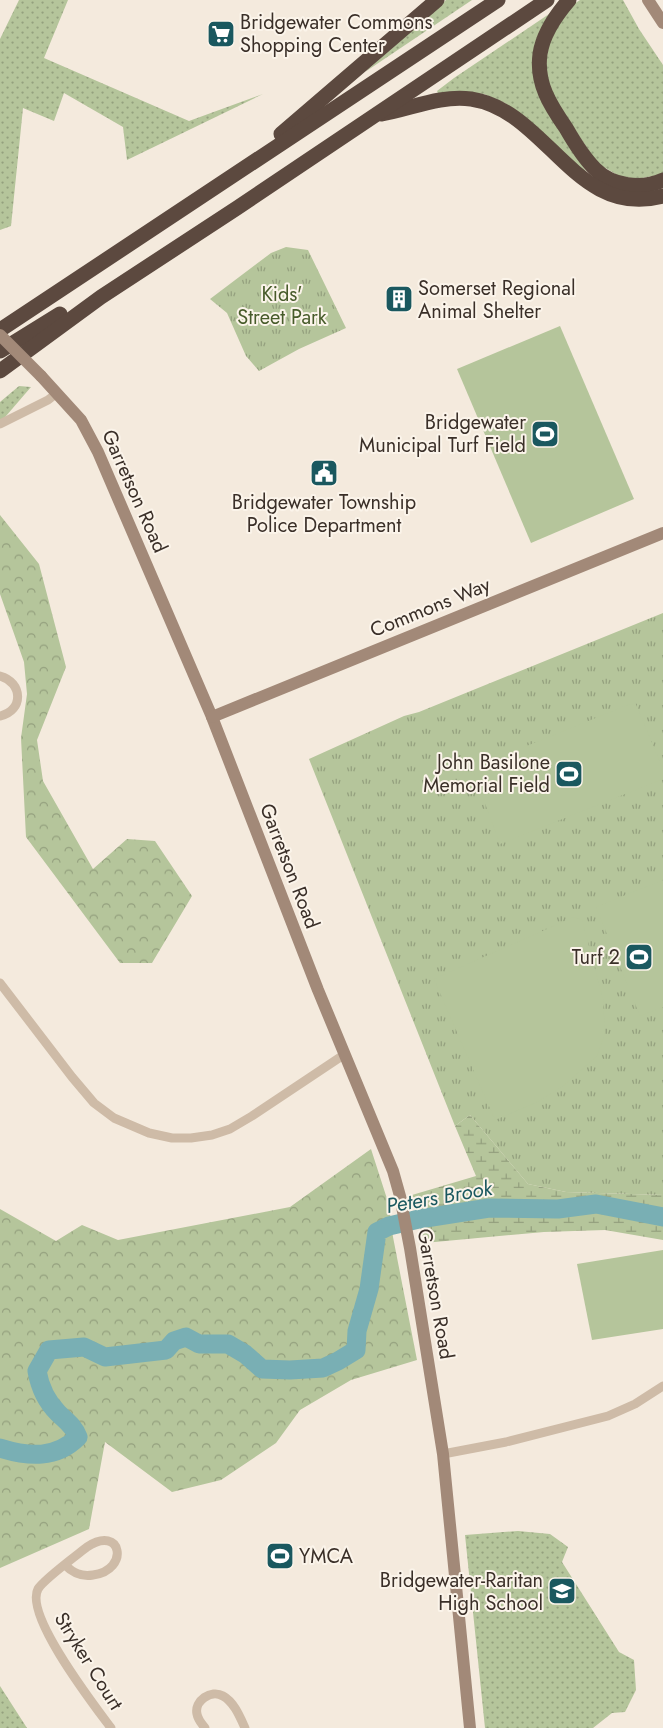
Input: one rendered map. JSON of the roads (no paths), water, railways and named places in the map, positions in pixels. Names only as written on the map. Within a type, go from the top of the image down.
[{"type":"highway","points":[[237,173],[437,0]]},
{"type":"highway","points":[[0,330],[498,0]]},
{"type":"highway","points":[[0,371],[101,297],[547,0]]},
{"type":"highway","points":[[569,0],[548,30],[540,53],[541,80],[546,95],[580,150],[596,170],[606,177],[627,184],[649,184],[663,180]]},
{"type":"highway","points":[[375,116],[402,111],[430,101],[452,98],[470,99],[490,104],[506,112],[524,126],[580,176],[599,190],[630,200],[643,201],[663,196]]},
{"type":"highway","points":[[0,351],[87,296],[101,297]]},
{"type":"street","points":[[648,0],[663,23]]},
{"type":"street","name":"Garretson Road","points":[[0,335],[57,392],[81,420],[94,443],[212,717],[393,1171],[410,1248],[443,1454],[470,1728]]},
{"type":"street","points":[[0,424],[48,400],[57,392]]},
{"type":"street","name":"Commons Way","points":[[212,717],[663,533]]},
{"type":"street","points":[[0,676],[6,677],[15,686],[18,700],[11,712],[0,716]]},
{"type":"street","points":[[0,983],[94,1103],[114,1118],[149,1133],[172,1138],[212,1135],[230,1129],[345,1054]]},
{"type":"street","points":[[443,1454],[506,1442],[608,1416],[636,1404],[663,1386]]},
{"type":"street","name":"Stryker Court","points":[[64,1565],[77,1574],[88,1576],[100,1574],[110,1570],[115,1563],[117,1557],[116,1548],[110,1541],[106,1540],[97,1541],[87,1547],[64,1565],[39,1586],[35,1597],[36,1606],[54,1646],[110,1728]]},
{"type":"street","points":[[205,1728],[198,1717],[197,1706],[200,1700],[205,1697],[218,1694],[223,1696],[233,1706],[245,1728]]},
{"type":"waterway","name":"Peters Brook","points":[[0,1448],[21,1453],[51,1453],[70,1444],[78,1437],[72,1427],[50,1404],[40,1383],[37,1371],[49,1350],[84,1347],[105,1357],[166,1350],[174,1341],[186,1337],[199,1344],[228,1344],[245,1354],[262,1369],[323,1368],[338,1361],[356,1350],[357,1331],[369,1289],[377,1232],[389,1226],[419,1219],[489,1208],[558,1209],[596,1204],[663,1217]]},
{"type":"place","name":"Bridgewater Commons Shopping Center","points":[[221,34]]},
{"type":"place","name":"Somerset Regional Animal Shelter","points":[[399,299]]},
{"type":"place","name":"Bridgewater Municipal Turf Field","points":[[545,434]]},
{"type":"place","name":"Bridgewater Township Police Department","points":[[324,473]]},
{"type":"place","name":"John Basilone Memorial Field","points":[[569,774]]},
{"type":"place","name":"Turf 2","points":[[639,957]]},
{"type":"place","name":"YMCA","points":[[280,1556]]},
{"type":"place","name":"Bridgewater-Raritan High School","points":[[562,1591]]},
{"type":"park label","name":"Kids' Street Park","points":[[282,306]]}]
